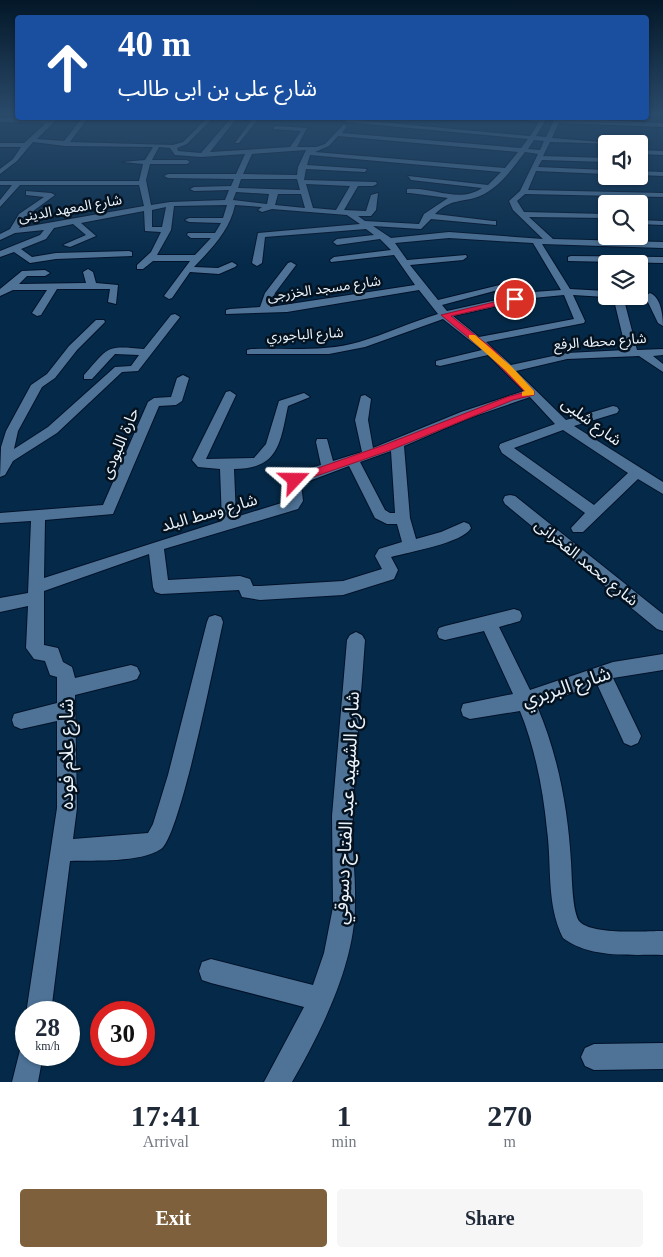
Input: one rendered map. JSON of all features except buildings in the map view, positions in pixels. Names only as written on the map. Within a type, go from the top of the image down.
[{"type":"street","points":[[146,164],[142,179],[148,207],[148,229],[167,230]]},
{"type":"street","points":[[419,164],[505,170]]},
{"type":"street","points":[[257,262],[259,240],[262,235],[365,224],[421,227],[427,216],[446,202],[482,192],[510,164]]},
{"type":"street","points":[[478,341],[579,322],[580,316],[538,237],[525,217],[514,205],[515,199],[523,192],[536,164]]},
{"type":"street","points":[[169,296],[188,269],[227,222],[230,202],[243,167],[252,167]]},
{"type":"street","points":[[301,167],[300,179],[309,208]]},
{"type":"street","points":[[291,168],[365,170]]},
{"type":"street","points":[[211,179],[218,169]]},
{"type":"street","points":[[534,169],[598,172]]},
{"type":"street","points":[[648,173],[663,174]]},
{"type":"street","points":[[168,176],[193,174],[276,192],[303,192]]},
{"type":"street","points":[[192,203],[194,189],[193,174]]},
{"type":"street","points":[[0,184],[142,179],[152,175]]},
{"type":"street","points":[[194,189],[300,179],[373,184]]},
{"type":"street","points":[[0,204],[18,183]]},
{"type":"street","points":[[344,212],[355,184]]},
{"type":"street","points":[[409,187],[489,187]]},
{"type":"street","points":[[409,187],[482,192]]},
{"type":"street","points":[[409,187],[460,198]]},
{"type":"street","points":[[409,187],[446,202]]},
{"type":"street","points":[[251,210],[271,207],[272,195],[276,192]]},
{"type":"street","points":[[523,192],[663,195]]},
{"type":"street","points":[[0,237],[13,231],[16,222],[22,216],[50,196],[49,194],[10,193]]},
{"type":"street","points":[[344,212],[370,212],[375,195]]},
{"type":"street","points":[[515,199],[598,202]]},
{"type":"street","name":"شارع المعهد الدينى","points":[[13,231],[75,222],[170,204],[230,202],[344,212]]},
{"type":"street","points":[[153,258],[167,230],[170,204]]},
{"type":"street","points":[[344,212],[386,239]]},
{"type":"street","points":[[427,216],[493,224]]},
{"type":"street","points":[[525,217],[598,216]]},
{"type":"street","points":[[648,216],[663,217]]},
{"type":"street","points":[[525,217],[598,222]]},
{"type":"street","points":[[190,220],[227,222]]},
{"type":"street","points":[[464,236],[468,221]]},
{"type":"street","points":[[67,245],[92,236],[75,222]]},
{"type":"street","points":[[648,222],[663,223]]},
{"type":"street","points":[[0,254],[43,237],[51,226]]},
{"type":"street","points":[[337,242],[437,236],[538,237],[598,234]]},
{"type":"street","points":[[191,235],[217,236]]},
{"type":"street","points":[[648,235],[663,235]]},
{"type":"street","points":[[538,237],[551,242],[663,245]]},
{"type":"street","name":"شارع شلبى","points":[[386,239],[444,315],[490,351],[564,425],[663,489]]},
{"type":"street","points":[[15,248],[30,260],[56,256],[129,254]]},
{"type":"street","points":[[334,260],[397,252]]},
{"type":"street","points":[[406,263],[463,257]]},
{"type":"street","points":[[140,266],[153,258],[198,258]]},
{"type":"street","points":[[571,259],[663,260]]},
{"type":"street","points":[[188,269],[219,272],[232,265]]},
{"type":"street","points":[[264,311],[270,293],[291,265]]},
{"type":"street","points":[[88,272],[91,276],[90,286]]},
{"type":"street","points":[[0,293],[11,287],[25,273],[45,273]]},
{"type":"street","points":[[402,281],[418,283]]},
{"type":"street","name":"شارع مسجد الخزرجى","points":[[230,312],[264,311],[354,299],[418,283]]},
{"type":"street","points":[[434,304],[512,285]]},
{"type":"street","points":[[37,313],[54,286]]},
{"type":"street","points":[[11,287],[114,286],[113,302]]},
{"type":"street","points":[[352,286],[354,299]]},
{"type":"street","name":"شارع الباجوري","points":[[251,352],[317,352],[351,347],[444,315],[533,295],[567,292],[598,294]]},
{"type":"street","points":[[663,296],[650,296],[663,323]]},
{"type":"street","points":[[621,305],[637,353],[663,369]]},
{"type":"street","points":[[0,472],[8,458],[70,415],[119,369],[134,370],[175,317]]},
{"type":"street","points":[[8,458],[7,446],[12,431],[37,385],[52,374],[100,322]]},
{"type":"street","points":[[88,378],[112,351],[122,350],[146,354]]},
{"type":"street","points":[[440,363],[490,351]]},
{"type":"street","name":"شارع محطه الرفع","points":[[509,369],[567,356],[663,352]]},
{"type":"street","name":"حارة اللبودى","points":[[38,515],[108,510],[154,402],[176,401],[184,378]]},
{"type":"street","name":"شارع وسط البلد","points":[[0,604],[156,546],[293,505],[296,501],[295,480],[397,444],[465,415],[531,393]]},
{"type":"street","points":[[230,395],[199,460],[203,464],[256,462],[265,457],[273,440],[283,404],[304,397]]},
{"type":"street","points":[[365,399],[362,414],[362,430],[368,454]]},
{"type":"street","points":[[595,513],[507,450],[506,445],[613,410]]},
{"type":"street","points":[[322,442],[328,467]]},
{"type":"street","points":[[397,444],[403,518],[410,546]]},
{"type":"street","points":[[352,459],[380,514],[387,519],[403,518]]},
{"type":"street","points":[[226,464],[229,524]]},
{"type":"street","points":[[578,528],[637,472]]},
{"type":"street","name":"شارع محمد الفخرانى","points":[[510,500],[663,624]]},
{"type":"street","points":[[0,518],[38,515]]},
{"type":"street","name":"شارع علام فوده","points":[[38,515],[34,648],[40,653],[52,654],[56,669],[64,670],[66,689],[67,808],[40,1001]]},
{"type":"street","points":[[156,546],[161,586],[240,583],[244,584],[247,591],[260,593],[336,588],[358,584],[388,574],[390,570],[383,556],[384,553],[445,537],[464,528]]},
{"type":"street","points":[[445,633],[514,616]]},
{"type":"street","points":[[61,851],[148,845],[161,835],[179,771],[215,622]]},
{"type":"street","points":[[488,622],[525,701],[540,742],[552,794],[561,851],[563,902],[570,928],[582,938],[663,944]]},
{"type":"street","name":"شارع الشهيد عبد الفتاح دسوقي","points":[[277,1082],[302,1040],[320,999],[336,953],[344,907],[342,816],[356,640]]},
{"type":"street","name":"شارع البربري","points":[[470,710],[525,701],[602,674],[663,662]]},
{"type":"street","points":[[66,689],[131,673]]},
{"type":"street","points":[[602,674],[631,736]]},
{"type":"street","points":[[21,720],[65,710]]},
{"type":"street","points":[[211,971],[320,999]]},
{"type":"street","points":[[594,1057],[663,1056]]},
{"type":"street","points":[[25,1082],[28,1066]]},
{"type":"slow traffic","points":[[472,336],[509,369],[531,393],[525,394]]},
{"type":"route","points":[[295,480],[328,467],[388,448],[510,398],[531,393],[490,351],[444,315],[515,299]]}]
